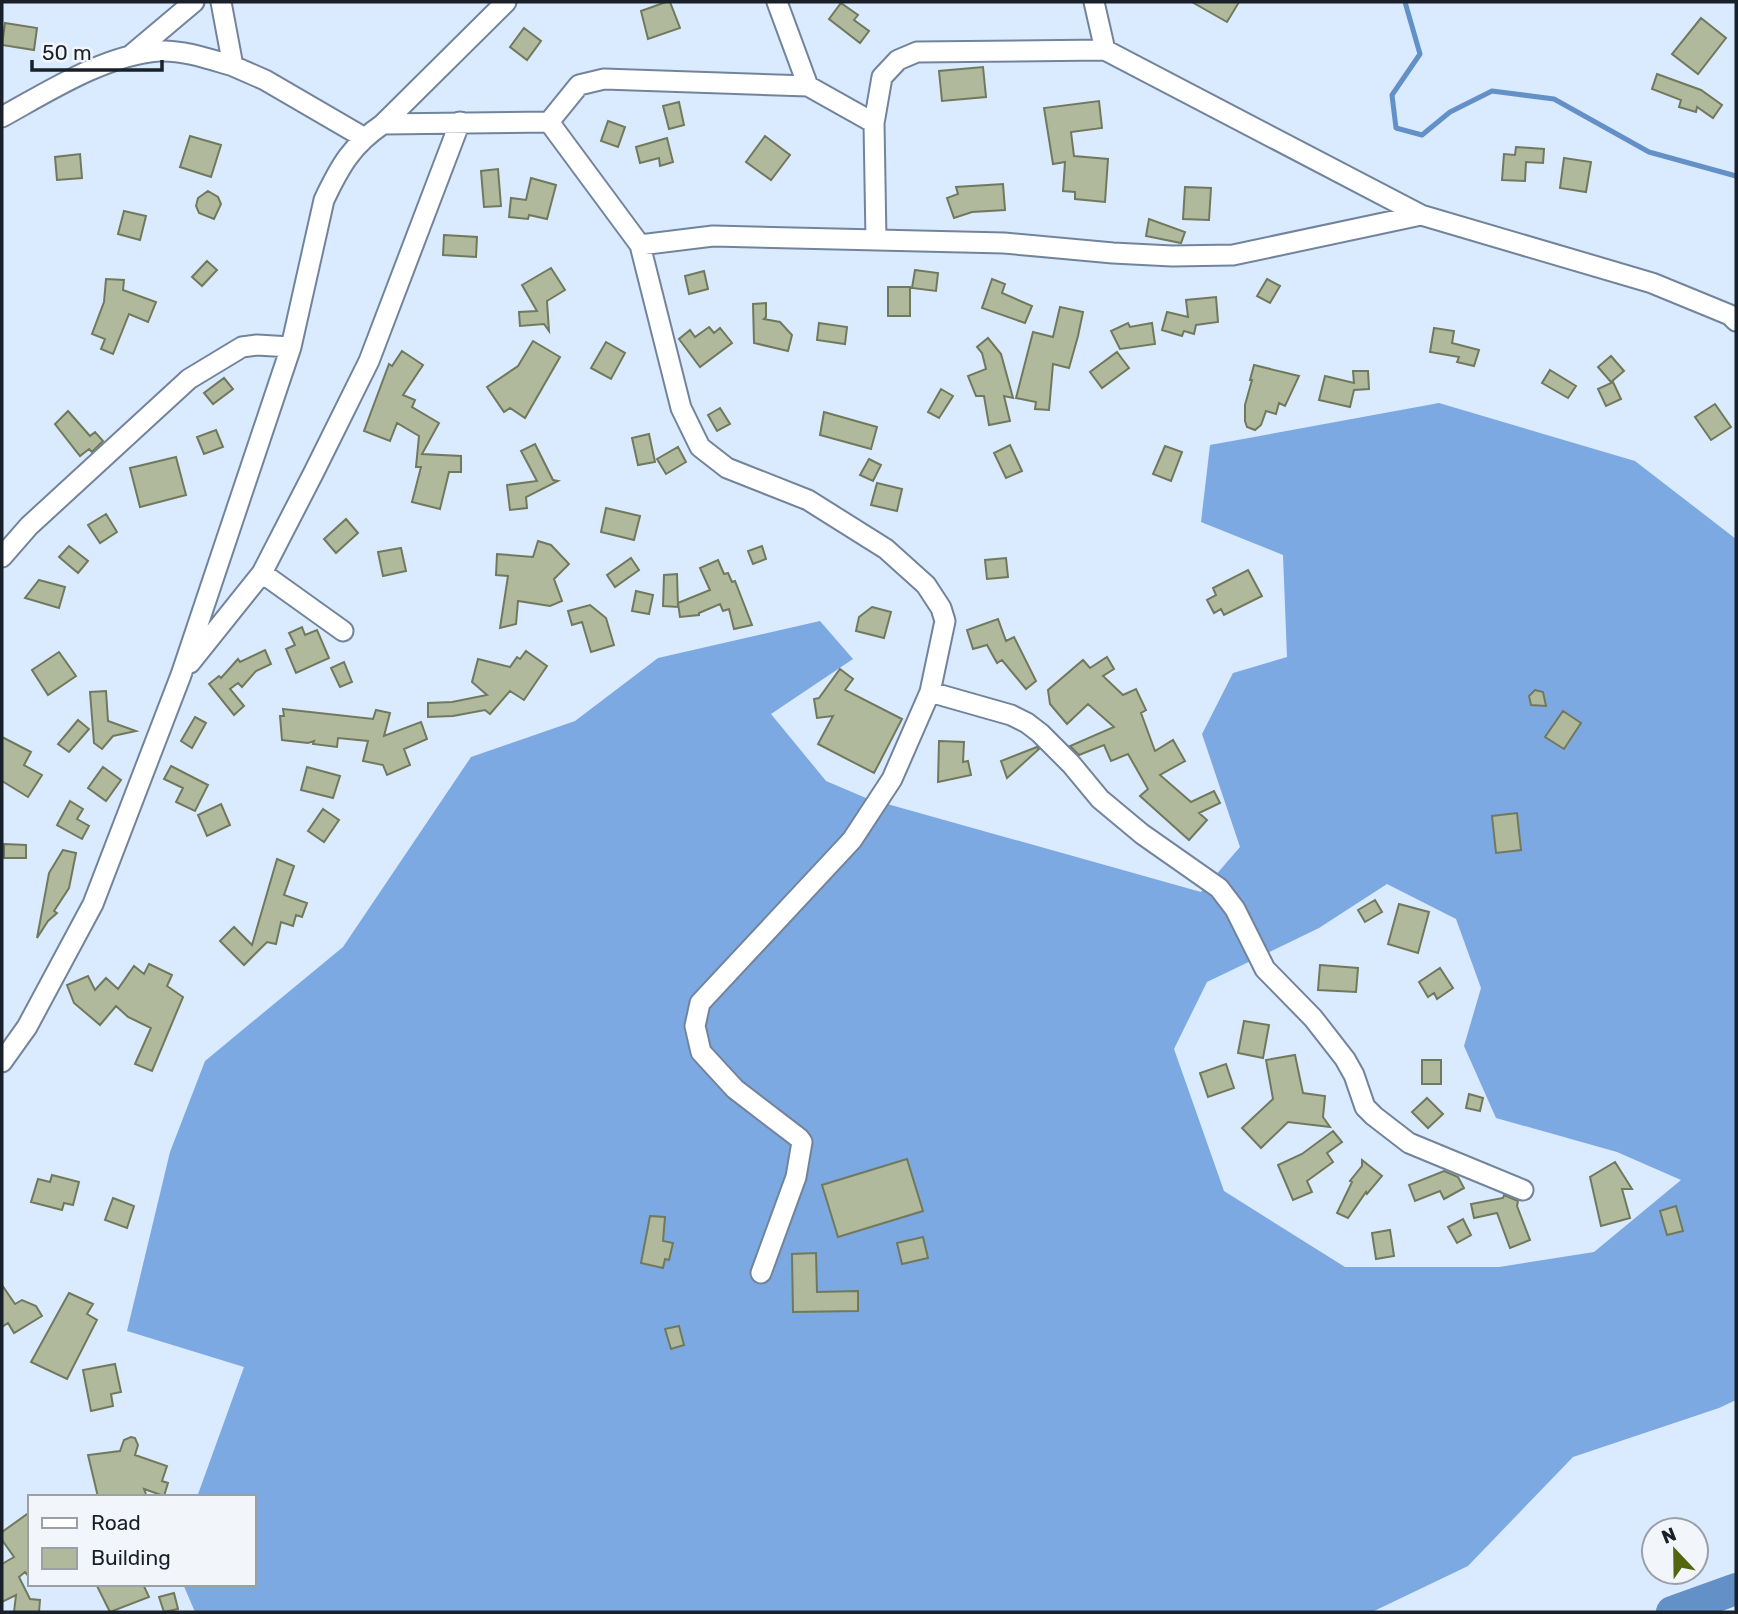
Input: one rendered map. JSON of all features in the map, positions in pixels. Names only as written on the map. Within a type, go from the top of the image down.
[{"type":"street","points":[[131,55],[194,2]]},
{"type":"street","points":[[221,2],[233,66]]},
{"type":"street","points":[[2,1062],[27,1027],[93,904],[181,675],[291,347],[324,200],[346,157],[363,137],[383,124],[506,2]]},
{"type":"street","points":[[777,2],[808,86]]},
{"type":"street","points":[[1094,2],[1105,50]]},
{"type":"street","points":[[876,240],[874,123],[882,77],[906,54],[1105,50],[1421,215],[1652,283],[1736,321]]},
{"type":"street","points":[[2,117],[57,87],[131,55],[160,51],[201,56],[233,66],[265,80],[363,137]]},
{"type":"street","points":[[549,122],[579,85],[604,79],[808,86],[874,123]]},
{"type":"street","points":[[181,675],[262,573],[369,361],[460,122]]},
{"type":"street","points":[[383,124],[549,122]]},
{"type":"street","points":[[549,122],[640,245],[681,408],[700,447],[727,468],[808,500],[886,549],[926,585],[941,608],[945,621],[930,692],[892,779],[852,840],[700,1003],[696,1014],[696,1038],[701,1052],[735,1089],[802,1142],[796,1177],[761,1273]]},
{"type":"street","points":[[640,245],[713,236],[1004,243],[1172,256],[1233,255],[1421,215]]},
{"type":"street","points":[[2,557],[29,526],[189,379],[242,347],[291,347]]},
{"type":"street","points":[[262,573],[343,631]]},
{"type":"street","points":[[930,692],[1011,715],[1027,723],[1071,764],[1100,799],[1142,834],[1219,888],[1235,909],[1265,970],[1313,1018],[1345,1059],[1358,1084],[1365,1107],[1374,1116],[1409,1143],[1523,1190]]},
{"type":"shaded area","points":[[1439,403],[1635,461],[1736,539],[1736,1400],[1573,1457],[1468,1566],[1372,1612],[195,1612],[184,1586],[256,1586],[256,1495],[198,1495],[244,1367],[127,1331],[170,1152],[205,1061],[343,947],[471,757],[575,721],[658,658],[820,621],[853,659],[771,714],[826,781],[866,798],[1201,892],[1240,847],[1202,734],[1233,673],[1287,657],[1283,555],[1201,522],[1210,445]],"holes":[[[1387,884],[1456,919],[1481,988],[1464,1046],[1496,1118],[1617,1152],[1681,1180],[1594,1252],[1499,1267],[1345,1267],[1224,1191],[1174,1049],[1207,982],[1319,928]]]},
{"type":"building","points":[[670,2],[680,28],[648,39],[641,11]]},
{"type":"building","points":[[1192,2],[1239,2],[1227,22]]},
{"type":"building","points":[[841,3],[858,15],[854,20],[869,31],[860,43],[829,19]]},
{"type":"building","points":[[1701,18],[1726,38],[1698,74],[1672,54]]},
{"type":"building","points":[[5,23],[37,28],[34,50],[2,45]]},
{"type":"building","points":[[524,28],[541,41],[527,60],[510,47]]},
{"type":"building","points":[[983,67],[986,97],[942,101],[939,71]]},
{"type":"building","points":[[1657,74],[1701,90],[1722,105],[1713,118],[1697,107],[1696,112],[1679,107],[1681,100],[1652,89]]},
{"type":"building","points":[[1099,101],[1102,128],[1071,132],[1074,156],[1108,159],[1105,202],[1075,199],[1075,192],[1063,191],[1065,162],[1053,164],[1044,108]]},
{"type":"building","points":[[679,102],[684,125],[669,129],[663,106]]},
{"type":"building","points":[[608,121],[625,127],[618,147],[601,141]]},
{"type":"building","points":[[190,136],[221,145],[211,177],[180,167]]},
{"type":"building","points":[[765,136],[790,155],[771,180],[746,162]]},
{"type":"building","points":[[667,138],[673,162],[660,166],[659,158],[640,163],[636,147]]},
{"type":"building","points":[[1516,147],[1544,149],[1543,163],[1526,162],[1525,181],[1502,180],[1504,154],[1515,155]]},
{"type":"building","points":[[80,154],[82,178],[57,180],[55,157]]},
{"type":"building","points":[[1564,158],[1591,162],[1586,192],[1560,188]]},
{"type":"building","points":[[498,169],[501,206],[484,207],[481,171]]},
{"type":"building","points":[[531,178],[556,185],[547,219],[529,215],[528,219],[509,217],[511,198],[526,200]]},
{"type":"building","points":[[1003,184],[1005,210],[972,212],[954,218],[947,198],[958,194],[956,187]]},
{"type":"building","points":[[1185,187],[1211,188],[1209,220],[1183,219]]},
{"type":"building","points":[[208,191],[218,197],[221,204],[214,219],[199,213],[196,206],[198,198]]},
{"type":"building","points":[[124,211],[146,216],[140,240],[118,234]]},
{"type":"building","points":[[1149,219],[1185,232],[1181,243],[1146,236]]},
{"type":"building","points":[[444,235],[477,237],[476,257],[443,255]]},
{"type":"building","points":[[207,261],[217,270],[202,286],[192,277]]},
{"type":"building","points":[[551,268],[565,290],[547,301],[549,331],[544,324],[520,326],[519,312],[537,311],[522,285]]},
{"type":"building","points":[[915,270],[938,273],[936,291],[912,288]]},
{"type":"building","points":[[704,271],[708,289],[689,294],[685,276]]},
{"type":"building","points":[[106,279],[124,280],[123,290],[156,302],[148,322],[129,314],[113,354],[101,349],[105,339],[92,334],[104,302]]},
{"type":"building","points":[[992,279],[1005,284],[1002,293],[1032,306],[1025,323],[982,308]]},
{"type":"building","points":[[1267,279],[1280,286],[1270,303],[1257,296]]},
{"type":"building","points":[[888,287],[910,287],[910,316],[888,316]]},
{"type":"building","points":[[1216,297],[1218,322],[1196,325],[1194,334],[1184,331],[1182,336],[1162,330],[1167,312],[1188,317],[1186,300]]},
{"type":"building","points":[[766,303],[764,319],[780,322],[792,335],[788,351],[754,343],[753,304]]},
{"type":"building","points":[[1060,307],[1083,312],[1078,336],[1069,368],[1053,364],[1049,410],[1035,409],[1036,402],[1016,398],[1033,332],[1053,337]]},
{"type":"building","points":[[819,323],[847,327],[845,344],[817,340]]},
{"type":"building","points":[[1128,323],[1130,327],[1152,323],[1155,344],[1120,349],[1111,331]]},
{"type":"building","points":[[709,327],[714,333],[720,328],[732,343],[700,367],[679,339],[690,330],[695,337]]},
{"type":"building","points":[[1434,328],[1454,331],[1452,343],[1479,350],[1474,366],[1457,362],[1459,357],[1430,352]]},
{"type":"building","points":[[988,338],[1001,354],[1013,398],[1004,396],[1010,421],[989,425],[984,396],[976,396],[968,376],[986,369],[982,353],[977,347]]},
{"type":"building","points":[[533,341],[560,357],[525,418],[510,408],[504,412],[487,387],[518,366]]},
{"type":"building","points":[[606,342],[625,353],[611,379],[591,368]]},
{"type":"building","points":[[402,351],[423,365],[403,395],[415,400],[412,407],[439,423],[422,454],[461,456],[461,472],[449,472],[440,509],[412,502],[421,467],[416,467],[419,436],[397,423],[390,441],[364,431],[389,364],[392,366]]},
{"type":"building","points":[[1117,352],[1129,368],[1102,388],[1090,372]]},
{"type":"building","points":[[1611,356],[1624,371],[1611,382],[1598,367]]},
{"type":"building","points":[[1254,365],[1299,376],[1285,406],[1279,403],[1276,414],[1266,411],[1261,425],[1255,430],[1247,427],[1245,421],[1245,405]]},
{"type":"building","points":[[1550,370],[1576,386],[1568,398],[1542,383]]},
{"type":"building","points":[[1353,371],[1368,371],[1369,389],[1354,390],[1350,407],[1319,400],[1325,376],[1354,383]]},
{"type":"building","points":[[224,378],[233,389],[213,404],[204,393]]},
{"type":"building","points":[[1613,382],[1621,399],[1606,406],[1598,389]]},
{"type":"building","points":[[941,389],[953,396],[939,418],[928,412]]},
{"type":"building","points":[[1715,404],[1731,427],[1711,440],[1695,417]]},
{"type":"building","points":[[720,408],[730,424],[717,431],[708,415]]},
{"type":"building","points":[[68,411],[90,436],[95,432],[103,441],[92,452],[89,449],[80,456],[55,424]]},
{"type":"building","points":[[824,412],[877,427],[871,449],[820,435]]},
{"type":"building","points":[[216,430],[223,447],[204,454],[197,437]]},
{"type":"building","points":[[649,434],[655,462],[638,465],[632,438]]},
{"type":"building","points":[[535,444],[553,480],[558,481],[526,497],[527,508],[510,510],[507,485],[537,481],[521,451]]},
{"type":"building","points":[[1010,445],[1022,471],[1006,478],[994,453]]},
{"type":"building","points":[[1165,446],[1182,452],[1171,481],[1153,474]]},
{"type":"building","points":[[678,447],[686,462],[666,474],[657,459]]},
{"type":"building","points":[[176,457],[186,495],[140,507],[130,468]]},
{"type":"building","points":[[869,459],[881,465],[873,481],[860,475]]},
{"type":"building","points":[[877,483],[902,489],[897,511],[871,505]]},
{"type":"building","points":[[606,508],[640,516],[634,540],[601,532]]},
{"type":"building","points":[[106,514],[117,532],[100,543],[88,525]]},
{"type":"building","points":[[346,519],[358,533],[336,553],[324,539]]},
{"type":"building","points":[[538,541],[551,545],[569,564],[554,579],[562,601],[550,606],[518,601],[516,624],[500,628],[508,576],[496,575],[497,554],[533,557]]},
{"type":"building","points":[[69,546],[88,561],[78,573],[59,557]]},
{"type":"building","points":[[762,546],[766,559],[753,564],[748,551]]},
{"type":"building","points":[[401,548],[406,571],[383,576],[378,552]]},
{"type":"building","points":[[631,558],[639,570],[615,587],[607,575]]},
{"type":"building","points":[[1006,558],[1008,577],[987,579],[985,560]]},
{"type":"building","points":[[718,560],[724,574],[728,573],[732,582],[735,581],[752,625],[734,629],[729,609],[723,611],[720,604],[699,615],[680,617],[678,603],[710,590],[700,568]]},
{"type":"building","points":[[1248,570],[1262,596],[1224,615],[1221,609],[1214,613],[1207,600],[1216,595],[1213,588]]},
{"type":"building","points":[[677,574],[678,607],[663,606],[664,575]]},
{"type":"building","points":[[39,580],[65,587],[59,608],[25,598]]},
{"type":"building","points":[[636,591],[653,595],[649,614],[632,611]]},
{"type":"building","points":[[590,605],[606,618],[614,645],[591,652],[582,622],[572,625],[568,611]]},
{"type":"building","points":[[872,607],[891,612],[884,638],[856,631],[859,617]]},
{"type":"building","points":[[998,619],[1006,641],[1014,637],[1036,681],[1026,689],[1002,660],[997,663],[987,645],[973,649],[967,630]]},
{"type":"building","points":[[302,627],[305,635],[317,630],[329,658],[296,673],[286,649],[295,645],[289,633]]},
{"type":"building","points":[[265,650],[271,664],[256,671],[242,687],[238,683],[230,689],[244,706],[234,715],[209,684],[219,676],[221,678],[238,659],[240,662]]},
{"type":"building","points":[[526,651],[547,666],[524,700],[510,691],[490,714],[485,710],[428,717],[428,703],[452,702],[487,695],[472,682],[478,659],[510,667],[517,657],[520,659]]},
{"type":"building","points":[[59,652],[76,676],[48,695],[32,670]]},
{"type":"building","points":[[1107,657],[1114,669],[1103,676],[1123,695],[1136,689],[1146,710],[1141,713],[1155,751],[1173,740],[1185,761],[1160,775],[1191,802],[1214,791],[1220,803],[1199,813],[1207,820],[1189,840],[1140,796],[1148,789],[1128,754],[1111,761],[1104,745],[1079,755],[1070,746],[1114,727],[1088,704],[1067,724],[1050,704],[1048,690],[1083,660],[1090,668]]},
{"type":"building","points":[[344,662],[352,682],[340,687],[331,668]]},
{"type":"building","points":[[840,669],[853,679],[845,690],[902,719],[874,773],[818,744],[833,716],[817,718],[814,699],[819,698]]},
{"type":"building","points":[[1535,690],[1543,692],[1546,706],[1531,705],[1529,696]]},
{"type":"building","points":[[106,691],[108,721],[136,731],[113,736],[102,749],[94,743],[90,692]]},
{"type":"building","points":[[283,709],[373,719],[376,710],[390,713],[384,736],[421,722],[427,739],[404,749],[410,765],[387,775],[383,765],[363,761],[368,741],[338,738],[337,747],[313,744],[314,741],[308,743],[282,740],[280,716],[284,716]]},
{"type":"building","points":[[1563,711],[1581,723],[1564,749],[1545,737]]},
{"type":"building","points":[[195,717],[206,723],[192,748],[181,741]]},
{"type":"building","points":[[78,720],[89,729],[69,752],[58,744]]},
{"type":"building","points":[[2,737],[31,752],[24,765],[42,775],[28,797],[2,781]]},
{"type":"building","points":[[939,741],[964,742],[963,762],[968,761],[971,775],[938,782]]},
{"type":"building","points":[[1037,747],[1039,749],[1007,778],[1001,761]]},
{"type":"building","points":[[171,766],[208,785],[195,811],[176,802],[183,788],[164,779]]},
{"type":"building","points":[[103,767],[121,780],[106,801],[88,788]]},
{"type":"building","points":[[307,767],[340,776],[333,798],[301,790]]},
{"type":"building","points":[[70,801],[83,809],[77,819],[89,826],[82,839],[57,825]]},
{"type":"building","points":[[221,804],[230,825],[207,836],[198,815]]},
{"type":"building","points":[[323,809],[339,820],[324,842],[308,831]]},
{"type":"building","points":[[1517,813],[1521,850],[1496,853],[1492,816]]},
{"type":"building","points":[[4,844],[26,845],[26,858],[4,858]]},
{"type":"building","points":[[63,850],[76,853],[69,888],[54,911],[57,913],[37,938],[49,873]]},
{"type":"building","points":[[277,859],[294,866],[284,895],[307,903],[302,917],[296,915],[293,926],[281,922],[276,944],[267,942],[244,965],[220,941],[234,927],[252,945]]},
{"type":"building","points":[[1375,900],[1382,912],[1365,922],[1358,910]]},
{"type":"building","points":[[1399,904],[1429,912],[1418,953],[1388,944]]},
{"type":"building","points":[[149,964],[172,975],[167,986],[183,997],[152,1071],[135,1064],[151,1028],[128,1017],[116,1006],[100,1025],[74,1003],[67,985],[88,976],[95,990],[106,978],[118,989],[134,966],[144,974]]},
{"type":"building","points":[[1320,965],[1358,968],[1356,992],[1318,990]]},
{"type":"building","points":[[1440,968],[1453,988],[1437,999],[1434,993],[1428,997],[1419,982]]},
{"type":"building","points":[[1244,1021],[1269,1025],[1263,1058],[1238,1053]]},
{"type":"building","points":[[1295,1055],[1303,1093],[1325,1096],[1323,1117],[1330,1127],[1288,1122],[1261,1148],[1242,1128],[1273,1099],[1266,1060]]},
{"type":"building","points":[[1422,1060],[1441,1060],[1441,1084],[1422,1084]]},
{"type":"building","points":[[1226,1064],[1234,1088],[1208,1097],[1200,1073]]},
{"type":"building","points":[[1469,1094],[1483,1098],[1480,1111],[1466,1108]]},
{"type":"building","points":[[1427,1098],[1443,1114],[1428,1128],[1412,1112]]},
{"type":"building","points":[[1333,1131],[1342,1142],[1327,1153],[1333,1162],[1307,1181],[1312,1192],[1293,1200],[1278,1165],[1302,1154]]},
{"type":"building","points":[[907,1159],[923,1211],[838,1237],[822,1185]]},
{"type":"building","points":[[1362,1160],[1382,1176],[1367,1194],[1366,1192],[1348,1218],[1337,1213],[1352,1182],[1350,1181],[1362,1166]]},
{"type":"building","points":[[1615,1162],[1632,1189],[1622,1189],[1630,1218],[1601,1226],[1590,1177]]},
{"type":"building","points":[[1444,1171],[1458,1177],[1464,1188],[1444,1199],[1440,1191],[1415,1201],[1409,1185]]},
{"type":"building","points":[[52,1175],[79,1182],[73,1205],[64,1203],[62,1210],[31,1202],[38,1179],[50,1182]]},
{"type":"building","points":[[1504,1195],[1518,1201],[1517,1206],[1530,1240],[1510,1248],[1497,1213],[1474,1218],[1471,1204],[1503,1198]]},
{"type":"building","points":[[113,1198],[134,1206],[127,1228],[105,1220]]},
{"type":"building","points":[[1676,1206],[1683,1231],[1667,1235],[1660,1211]]},
{"type":"building","points":[[650,1216],[665,1217],[663,1241],[673,1243],[669,1260],[665,1259],[663,1268],[641,1263]]},
{"type":"building","points":[[1463,1219],[1471,1235],[1457,1243],[1448,1227]]},
{"type":"building","points":[[1390,1230],[1394,1256],[1376,1259],[1372,1233]]},
{"type":"building","points":[[923,1237],[928,1258],[902,1264],[897,1243]]},
{"type":"building","points":[[816,1253],[817,1292],[858,1291],[858,1311],[793,1312],[792,1254]]},
{"type":"building","points":[[2,1285],[15,1304],[22,1300],[36,1306],[42,1316],[14,1333],[8,1323],[2,1327]]},
{"type":"building","points":[[69,1293],[93,1304],[87,1314],[97,1320],[67,1379],[31,1362]]},
{"type":"building","points":[[679,1326],[684,1345],[671,1349],[665,1329]]},
{"type":"building","points":[[115,1364],[121,1392],[111,1394],[113,1406],[91,1411],[83,1370]]},
{"type":"building","points":[[135,1438],[138,1445],[135,1455],[167,1466],[162,1481],[168,1483],[164,1495],[144,1489],[146,1495],[98,1495],[88,1455],[120,1451],[124,1440]]},
{"type":"building","points":[[28,1513],[28,1576],[25,1572],[19,1577],[30,1599],[40,1600],[39,1612],[14,1612],[16,1595],[2,1602],[2,1564],[14,1557],[2,1540],[2,1532]]},
{"type":"building","points":[[97,1586],[144,1586],[149,1597],[110,1612]]},
{"type":"building","points":[[174,1593],[178,1609],[164,1612],[159,1597]]},
{"type":"waterway","points":[[1405,2],[1420,54],[1392,95],[1396,128],[1422,135],[1450,112],[1492,91],[1554,99],[1649,152],[1736,176]]},
{"type":"waterway","points":[[1672,1612],[1736,1589]]}]
